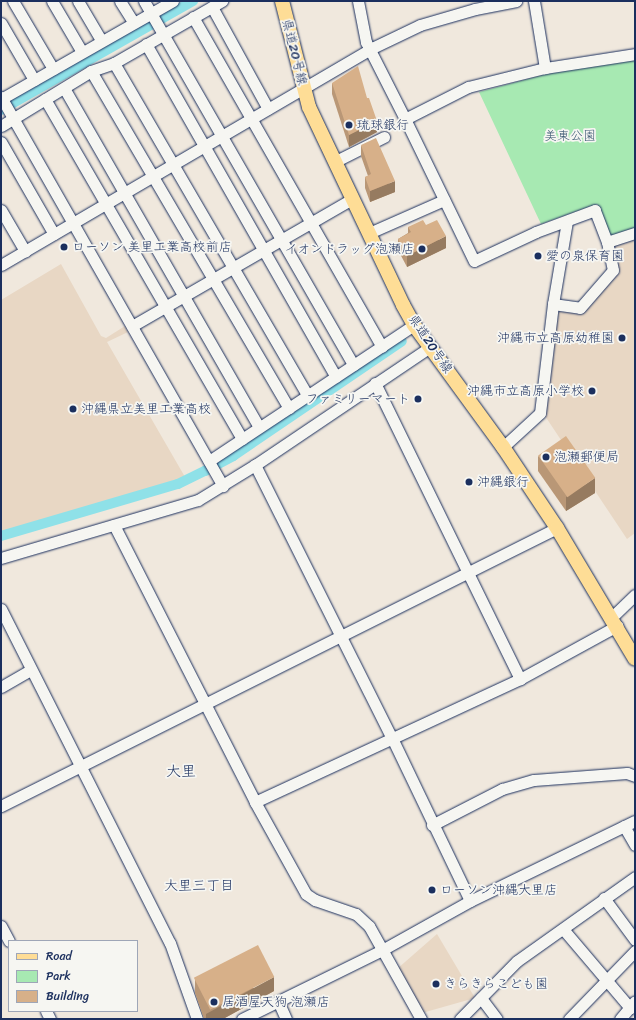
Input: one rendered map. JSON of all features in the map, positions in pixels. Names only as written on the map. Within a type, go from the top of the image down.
[{"type":"main road","name":"県道20号線","points":[[282,1],[309,107],[334,162],[414,325],[503,447],[557,528],[615,622],[635,659]]},
{"type":"street","points":[[13,1],[53,69]]},
{"type":"street","points":[[52,1],[82,52]]},
{"type":"street","points":[[78,1],[101,40]]},
{"type":"street","points":[[120,1],[133,22]]},
{"type":"street","points":[[144,1],[353,365]]},
{"type":"street","points":[[173,1],[150,12],[1,98],[14,118],[223,486]]},
{"type":"street","points":[[1,126],[92,71],[114,63],[222,1]]},
{"type":"street","points":[[358,1],[370,49],[474,261],[595,210],[607,242],[613,270],[580,308],[552,304]]},
{"type":"street","points":[[3,260],[25,251],[122,192],[203,147],[370,49],[420,25],[475,9],[516,1]]},
{"type":"street","points":[[534,1],[545,68]]},
{"type":"street","points":[[212,7],[268,109]]},
{"type":"street","points":[[193,18],[382,347]]},
{"type":"street","points":[[1,23],[34,80]]},
{"type":"street","points":[[146,44],[203,147],[336,377]]},
{"type":"street","points":[[404,119],[468,87],[545,68],[635,54]]},
{"type":"street","points":[[114,63],[171,165],[307,396]]},
{"type":"street","points":[[92,71],[288,408]]},
{"type":"street","points":[[64,88],[122,192],[259,428]]},
{"type":"street","points":[[45,99],[242,439]]},
{"type":"street","points":[[334,162],[384,137]]},
{"type":"street","points":[[1,142],[54,234]]},
{"type":"street","points":[[132,326],[182,295],[352,199]]},
{"type":"street","points":[[369,233],[444,200]]},
{"type":"street","points":[[1,210],[25,251]]},
{"type":"street","points":[[503,447],[540,413],[552,304],[567,221]]},
{"type":"street","points":[[607,242],[635,233]]},
{"type":"street","points":[[209,461],[414,325]]},
{"type":"street","points":[[1,558],[198,500],[255,465],[430,347]]},
{"type":"street","points":[[375,383],[520,679]]},
{"type":"street","points":[[255,465],[393,740],[432,825],[470,902]]},
{"type":"street","points":[[114,525],[206,702],[255,802],[306,894],[315,900],[356,914],[369,926],[421,1019]]},
{"type":"street","points":[[1,806],[206,702],[341,637],[557,528]]},
{"type":"street","points":[[255,802],[393,740],[520,679],[615,622],[635,595]]},
{"type":"street","points":[[1,609],[170,943],[197,1019]]},
{"type":"street","points":[[1,687],[31,670]]},
{"type":"street","points":[[432,825],[502,789],[534,780],[627,773],[635,776]]},
{"type":"street","points":[[242,1019],[382,950],[470,902],[635,821]]},
{"type":"street","points":[[624,826],[635,845]]},
{"type":"street","points":[[460,1019],[517,961],[635,876]]},
{"type":"street","points":[[604,898],[635,940]]},
{"type":"street","points":[[1,926],[8,940]]},
{"type":"street","points":[[563,929],[606,983],[632,1005],[620,1019]]},
{"type":"street","points":[[569,1019],[606,983],[635,951]]},
{"type":"street","points":[[481,998],[497,1019]]},
{"type":"street","points":[[278,1001],[286,1019]]},
{"type":"shaded area","name":"沖縄市立高原小学校","points":[[635,238],[635,533],[627,539],[543,413],[550,396],[548,386],[556,309],[581,313],[618,272],[612,245]]},
{"type":"shaded area","name":"沖縄県立美里工業高校","points":[[61,264],[101,336],[106,338],[125,326],[128,332],[107,342],[185,477],[1,533],[1,300]]},
{"type":"shaded area","name":"きらきらこども園","points":[[437,934],[475,998],[422,1013],[397,969]]},
{"type":"green space","name":"美東公園","points":[[635,59],[635,228],[610,236],[597,204],[541,224],[479,92],[546,74]]},
{"type":"building","points":[[358,66],[367,98],[369,98],[377,121],[349,135],[332,83]]},
{"type":"building","points":[[376,138],[395,181],[370,191],[365,177],[371,174],[361,145]]},
{"type":"building","points":[[423,220],[426,225],[437,220],[446,236],[407,256],[398,239],[411,232],[408,227]]},
{"type":"building","points":[[566,436],[595,478],[567,497],[538,456]]},
{"type":"building","points":[[258,945],[274,977],[210,1010],[194,978]]},
{"type":"waterway","points":[[1,110],[193,1]]},
{"type":"waterway","points":[[1,536],[178,484],[205,471],[233,456],[402,341]]},
{"type":"place","name":"琉球銀行","points":[[349,125]]},
{"type":"place","name":"ローソン 美里工業高校前店","points":[[64,247]]},
{"type":"place","name":"イオンドラッグ泡瀬店","points":[[422,249]]},
{"type":"place","name":"愛の泉保育園","points":[[538,256]]},
{"type":"place","name":"沖縄市立高原幼稚園","points":[[622,338]]},
{"type":"place","name":"沖縄市立高原小学校","points":[[592,391]]},
{"type":"place","name":"ファミリーマート","points":[[418,399]]},
{"type":"place","name":"沖縄県立美里工業高校","points":[[73,409]]},
{"type":"place","name":"泡瀬郵便局","points":[[546,457]]},
{"type":"place","name":"沖縄銀行","points":[[469,482]]},
{"type":"place","name":"ローソン沖縄大里店","points":[[432,890]]},
{"type":"place","name":"きらきらこども園","points":[[436,984]]},
{"type":"place","name":"居酒屋天狗 泡瀬店","points":[[214,1002]]},
{"type":"district","name":"大里","points":[[181,772]]},
{"type":"district","name":"大里三丁目","points":[[199,886]]}]
